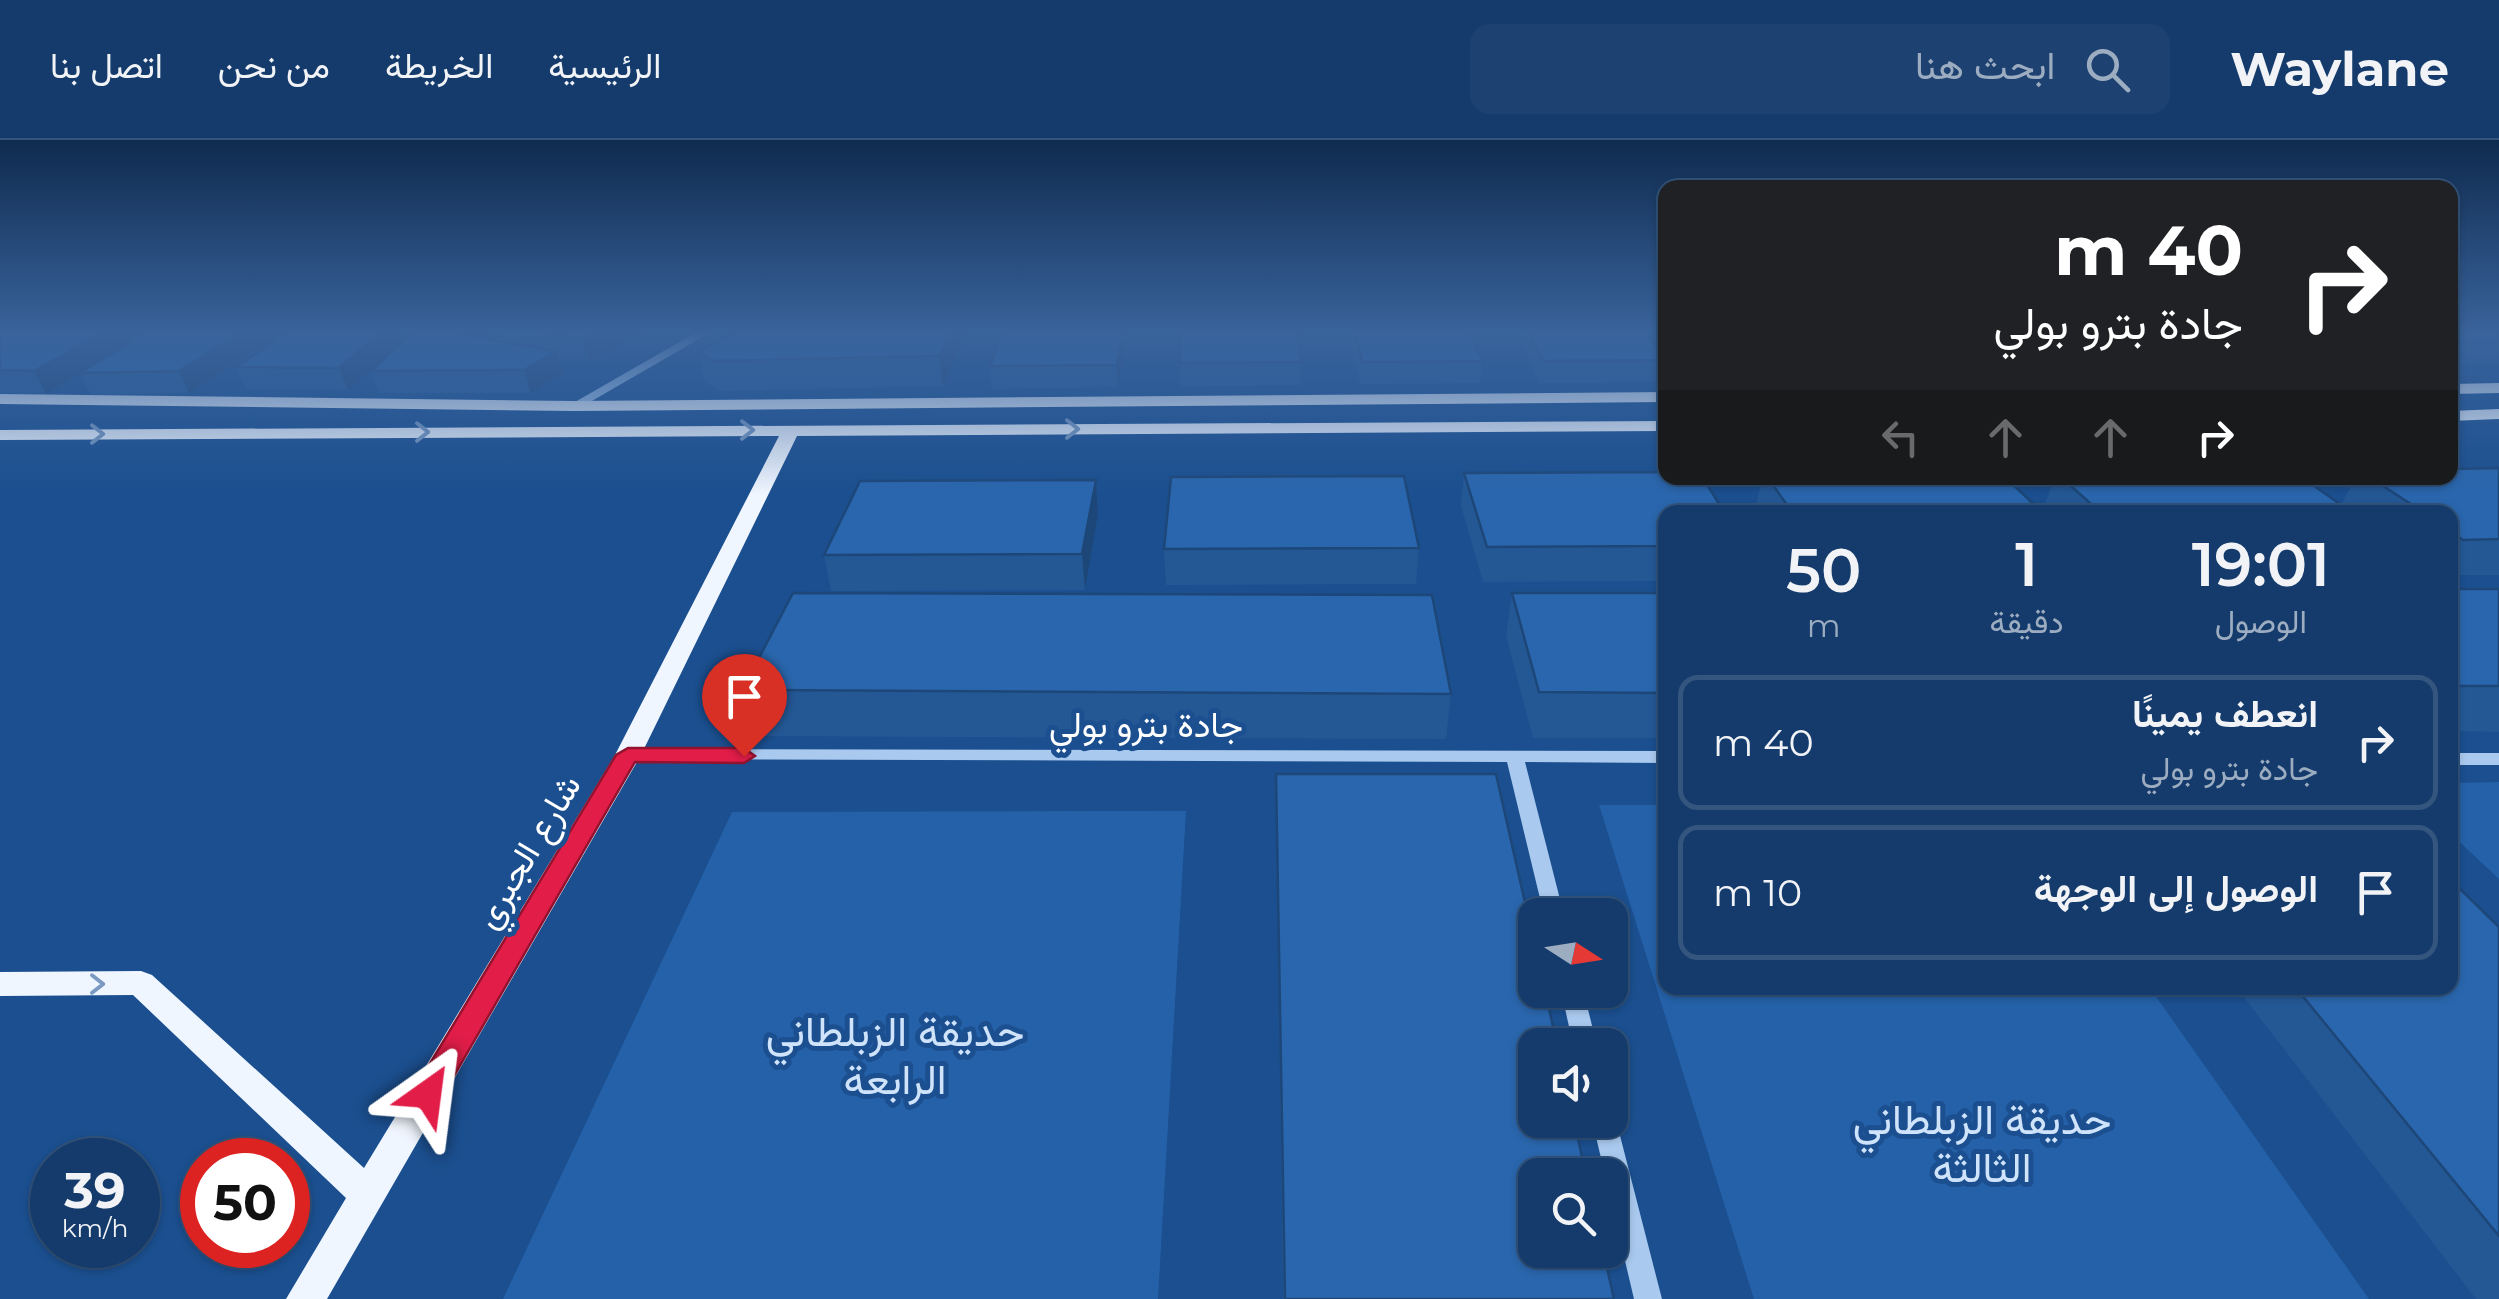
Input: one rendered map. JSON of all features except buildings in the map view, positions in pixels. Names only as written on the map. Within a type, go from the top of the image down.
[{"type":"main road","points":[[2458,389],[2499,388]]},
{"type":"main road","points":[[0,400],[574,406],[1658,397]]},
{"type":"main road","points":[[2458,419],[2499,414]]},
{"type":"main road","points":[[2458,421],[2499,424]]},
{"type":"main road","points":[[0,435],[1658,426]]},
{"type":"main road","name":"شارع الجبري","points":[[306,1299],[628,755],[791,430]]},
{"type":"main road","points":[[0,984],[140,984],[368,1195]]},
{"type":"street","points":[[574,406],[610,386]]},
{"type":"street","name":"جادة بترو بولي","points":[[628,755],[1658,757]]},
{"type":"street","points":[[1515,757],[1550,898]]},
{"type":"street","points":[[2458,759],[2499,759]]},
{"type":"street","points":[[1608,1138],[1648,1299]]},
{"type":"green space","points":[[2499,782],[2499,879],[2458,841],[2458,783]]},
{"type":"green space","name":"حديقة الزبلطاني الثالثة","points":[[1599,805],[1658,805],[1658,993]]},
{"type":"green space","name":"حديقة الزبلطاني الرابعة","points":[[1186,811],[1158,1299],[503,1299],[732,812]]},
{"type":"green space","name":"حديقة الزبلطاني الثالثة","points":[[1659,995],[2155,995],[2369,1299],[1754,1299]]},
{"type":"route","points":[[428,1094],[628,755],[744,756]]}]
